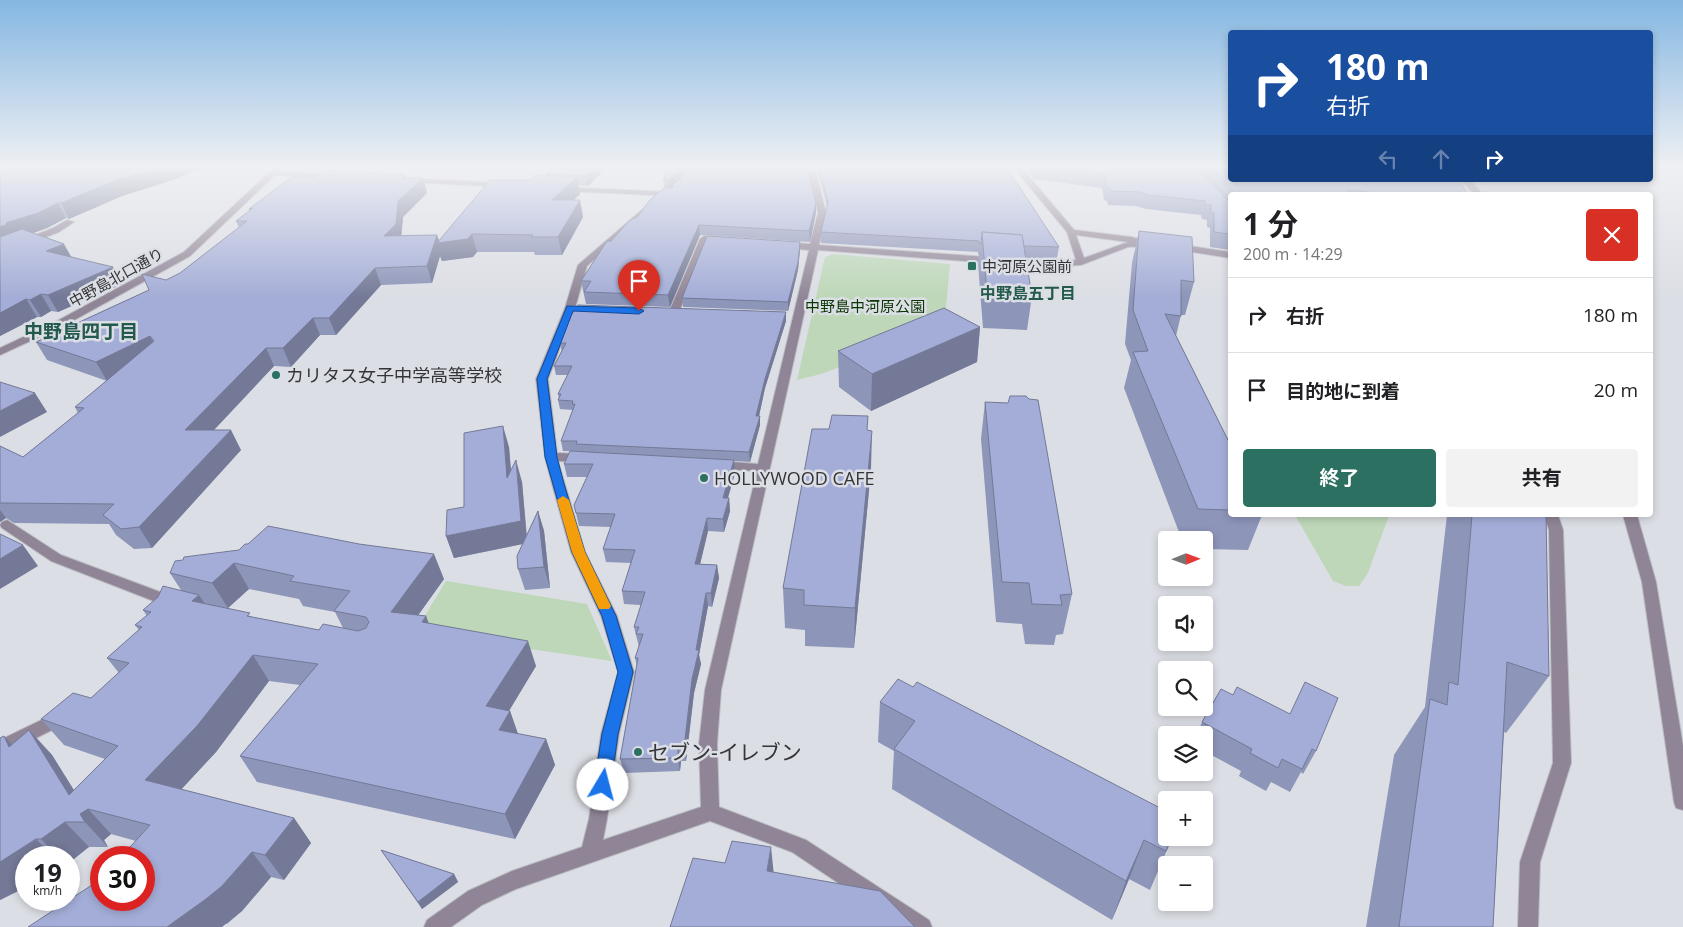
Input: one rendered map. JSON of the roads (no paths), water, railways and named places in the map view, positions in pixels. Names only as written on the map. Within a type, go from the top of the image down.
[{"type":"street","name":"中野島北口通り","points":[[0,352],[63,322],[187,254],[233,211]]},
{"type":"street","points":[[590,853],[598,819],[610,734],[626,672],[609,616],[578,552],[551,457],[542,379],[574,308],[583,265],[644,211]]},
{"type":"street","points":[[710,812],[708,744],[713,690],[763,468],[792,316],[816,247],[822,211]]},
{"type":"street","points":[[1053,211],[1070,232],[1081,262]]},
{"type":"street","points":[[0,252],[56,230],[70,222]]},
{"type":"street","points":[[1070,232],[1228,255]]},
{"type":"street","points":[[674,312],[704,239],[732,241]]},
{"type":"street","points":[[769,244],[1044,264],[1081,262],[1122,245],[1158,244]]},
{"type":"street","points":[[551,457],[599,459]]},
{"type":"street","points":[[705,464],[763,468]]},
{"type":"street","points":[[1528,927],[1530,862],[1562,763],[1556,530],[1552,517]]},
{"type":"street","points":[[1631,517],[1649,582],[1683,802]]},
{"type":"street","points":[[7,525],[56,558],[169,602],[188,607]]},
{"type":"street","points":[[159,618],[169,602]]},
{"type":"street","points":[[0,748],[73,711]]},
{"type":"street","points":[[434,927],[475,898],[512,880],[710,812],[799,846],[922,927]]},
{"type":"place","name":"中河原公園前","points":[[972,266]]},
{"type":"place","name":"カリタス女子中学高等学校","points":[[276,375]]},
{"type":"place","name":"HOLLYWOOD CAFE","points":[[704,478]]},
{"type":"place","name":"セブン-イレブン","points":[[638,752]]},
{"type":"district","name":"中野島五丁目","points":[[1028,293]]},
{"type":"district","name":"中野島四丁目","points":[[81,331]]},
{"type":"park label","name":"中野島中河原公園","points":[[865,306]]}]
